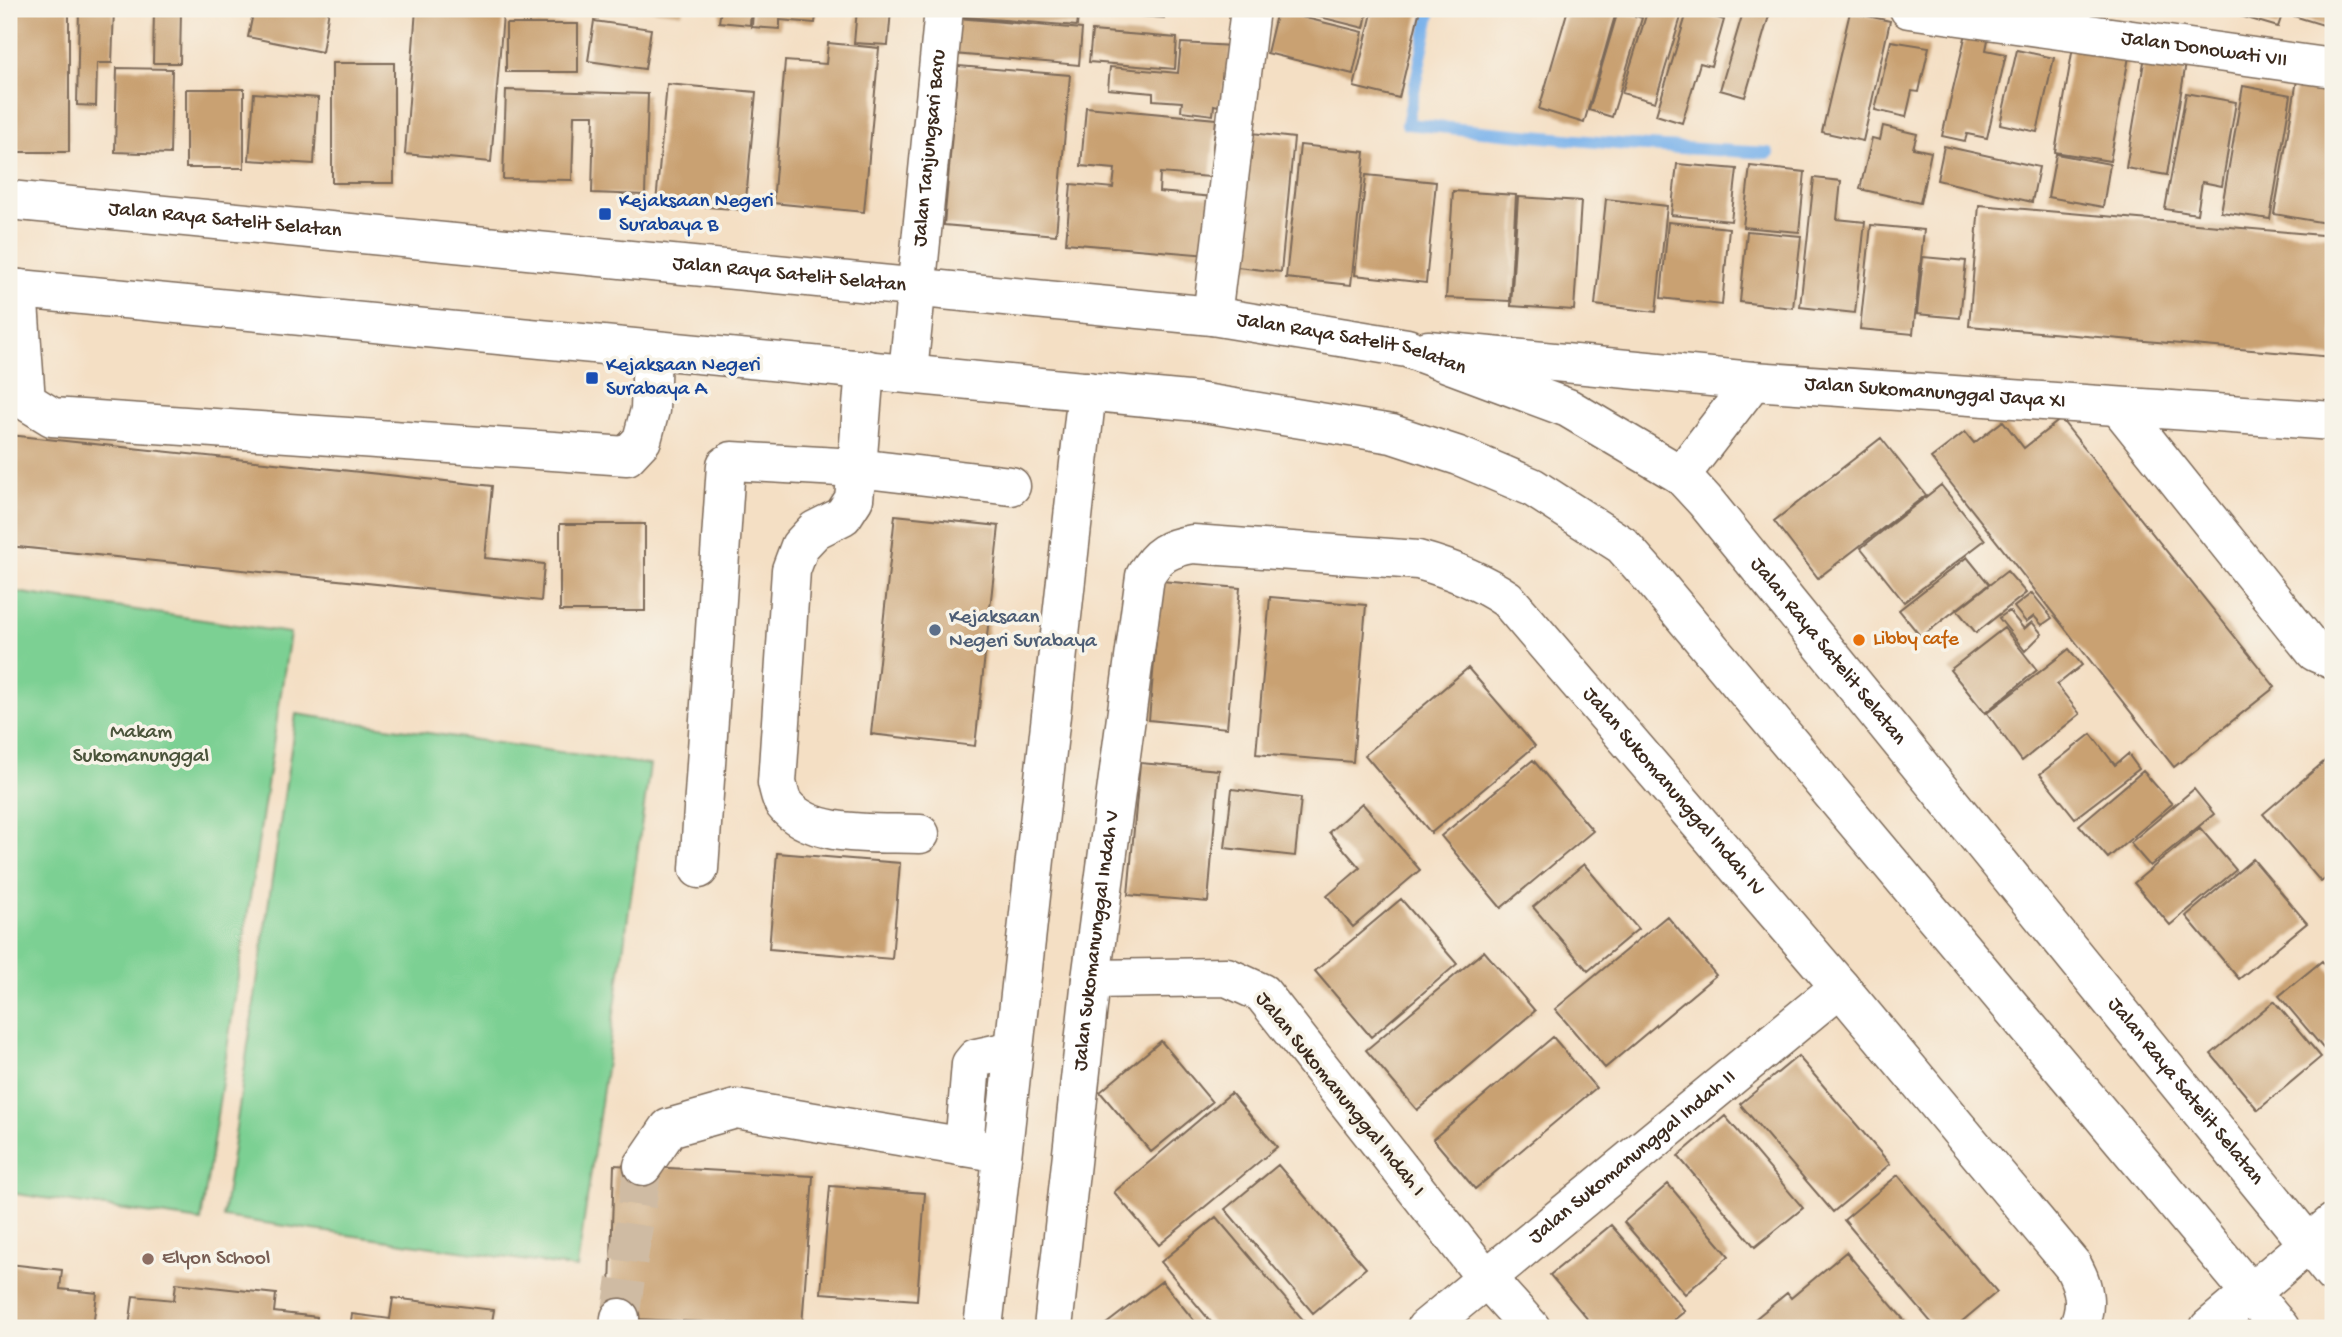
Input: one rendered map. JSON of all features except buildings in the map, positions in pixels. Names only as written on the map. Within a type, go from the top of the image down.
[{"type":"street","name":"Jalan Tanjungsari Baru","points":[[908,373],[944,9]]},
{"type":"street","points":[[1212,316],[1250,9]]},
{"type":"street","name":"Jalan Donowati VII","points":[[1909,9],[2333,68]]},
{"type":"street","name":"Jalan Raya Satelit Selatan","points":[[9,200],[917,285],[1212,316],[1406,348],[1568,408],[1681,475],[1705,500],[2320,1233],[2333,1274]]},
{"type":"street","points":[[652,351],[650,410],[642,440],[627,456],[52,417],[26,401],[13,289],[1198,402],[1392,434],[1458,456],[1532,487],[1622,545],[1735,674],[2280,1328]]},
{"type":"street","name":"Jalan Sukomanunggal Jaya XI","points":[[1406,348],[1753,382],[2333,421]]},
{"type":"street","points":[[865,369],[854,499],[843,516],[815,530],[800,546],[791,570],[777,783],[783,802],[800,818],[834,830],[920,834]]},
{"type":"street","points":[[1681,475],[1753,382]]},
{"type":"street","points":[[983,1328],[1087,391]]},
{"type":"street","points":[[2119,407],[2315,652],[2333,660]]},
{"type":"street","points":[[699,869],[726,465],[732,461],[857,468],[1011,486]]},
{"type":"street","name":"Jalan Sukomanunggal Indah IV","points":[[1155,557],[1174,547],[1194,544],[1418,560],[1452,569],[1484,583],[1507,599],[1840,987],[2073,1266],[2082,1283],[2085,1312],[2078,1328]]},
{"type":"street","name":"Jalan Sukomanunggal Indah V","points":[[1053,1328],[1091,979],[1145,576],[1155,557]]},
{"type":"street","name":"Jalan Sukomanunggal Indah I","points":[[1091,979],[1227,978],[1262,993],[1485,1277],[1531,1328]]},
{"type":"street","name":"Jalan Sukomanunggal Indah II","points":[[1426,1328],[1840,987]]},
{"type":"street","points":[[964,1147],[971,1064],[976,1058],[1013,1050]]},
{"type":"street","points":[[643,1166],[669,1128],[736,1109],[1002,1153]]},
{"type":"street","points":[[2209,1328],[2320,1233]]},
{"type":"green space","name":"Makam Sukomanunggal","points":[[9,591],[290,633],[201,1221],[9,1193]]},
{"type":"green space","points":[[296,714],[650,765],[577,1268],[223,1217]]},
{"type":"waterway","points":[[1431,9],[1407,124],[1629,145],[1768,153]]},
{"type":"tunnel","points":[[620,1318],[643,1166]]},
{"type":"place","name":"Kejaksaan Negeri Surabaya B","points":[[605,214]]},
{"type":"place","name":"Kejaksaan Negeri Surabaya A","points":[[592,378]]},
{"type":"place","name":"Kejaksaan Negeri Surabaya","points":[[935,630]]},
{"type":"place","name":"Libby cafe","points":[[1859,640]]},
{"type":"place","name":"Elyon School","points":[[148,1259]]}]
